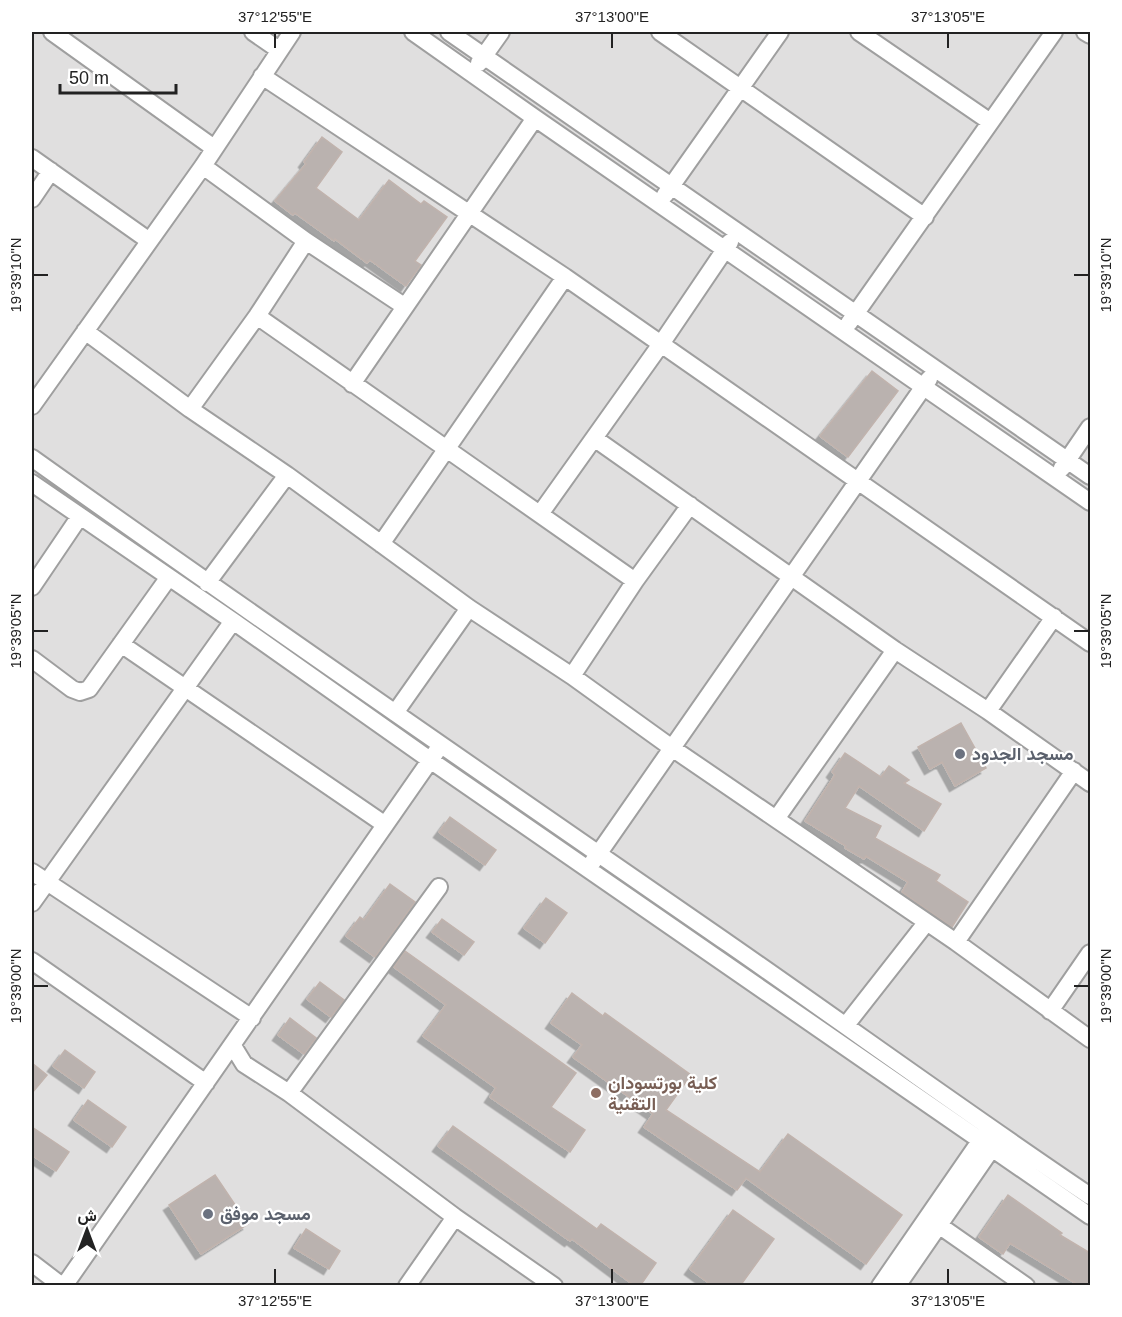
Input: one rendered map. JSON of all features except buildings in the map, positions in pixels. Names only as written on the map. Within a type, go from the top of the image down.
[{"type":"street","points":[[52,32],[214,148]]},
{"type":"street","points":[[253,32],[279,50]]},
{"type":"street","points":[[32,406],[202,166],[292,32]]},
{"type":"street","points":[[413,32],[1090,502]]},
{"type":"street","points":[[449,32],[1090,476]]},
{"type":"street","points":[[472,73],[501,32]]},
{"type":"street","points":[[660,32],[924,217]]},
{"type":"street","points":[[659,203],[780,32]]},
{"type":"street","points":[[860,32],[989,121]]},
{"type":"street","points":[[843,331],[1053,32]]},
{"type":"street","points":[[1085,32],[1090,35]]},
{"type":"street","points":[[262,76],[565,277],[1090,643]]},
{"type":"street","points":[[352,384],[535,118]]},
{"type":"street","points":[[32,158],[148,240]]},
{"type":"street","points":[[202,166],[306,241],[404,306]]},
{"type":"street","points":[[32,199],[51,171]]},
{"type":"street","points":[[540,514],[661,344],[736,232]]},
{"type":"street","points":[[190,409],[257,316],[306,241]]},
{"type":"street","points":[[381,544],[565,277]]},
{"type":"street","points":[[257,316],[635,581]]},
{"type":"street","points":[[85,331],[190,409],[287,475],[469,608],[572,676],[672,748],[956,942],[1090,1039]]},
{"type":"street","points":[[588,869],[856,481],[936,370]]},
{"type":"street","points":[[1055,478],[1090,427]]},
{"type":"street","points":[[594,438],[895,650],[988,711],[1090,783]]},
{"type":"street","points":[[32,458],[207,584],[846,1025],[1090,1216]]},
{"type":"street","points":[[207,584],[287,475]]},
{"type":"street","points":[[32,483],[588,869],[991,1138],[1090,1196]]},
{"type":"street","points":[[572,676],[635,581],[690,505]]},
{"type":"street","points":[[32,587],[80,516]]},
{"type":"street","points":[[32,659],[72,689],[80,692],[89,689],[169,577]]},
{"type":"street","points":[[395,713],[469,608]]},
{"type":"street","points":[[988,711],[1054,618]]},
{"type":"street","points":[[32,903],[39,877],[233,621]]},
{"type":"street","points":[[121,644],[384,824]]},
{"type":"street","points":[[777,819],[895,650]]},
{"type":"street","points":[[32,1263],[63,1286],[442,744]]},
{"type":"street","points":[[956,942],[1074,771]]},
{"type":"street","points":[[39,877],[252,1018]]},
{"type":"street","points":[[289,1093],[439,887]]},
{"type":"street","points":[[846,1025],[926,923]]},
{"type":"street","points":[[1050,1011],[1090,953]]},
{"type":"street","points":[[32,961],[206,1083]]},
{"type":"street","points":[[232,1046],[244,1064],[289,1093],[455,1217],[554,1286]]},
{"type":"street","points":[[897,1286],[940,1226],[991,1138]]},
{"type":"street","points":[[880,1286],[991,1138]]},
{"type":"street","points":[[407,1286],[455,1217]]},
{"type":"street","points":[[940,1226],[1026,1286]]},
{"type":"shaded area","points":[[32,32],[1090,32],[1090,1285],[32,1285]]},
{"type":"place","name":"مسجد الجدود","points":[[960,754]]},
{"type":"place","name":"كلية بورتسودان التقنية","points":[[596,1093]]},
{"type":"place","name":"مسجد موفق","points":[[208,1214]]}]
